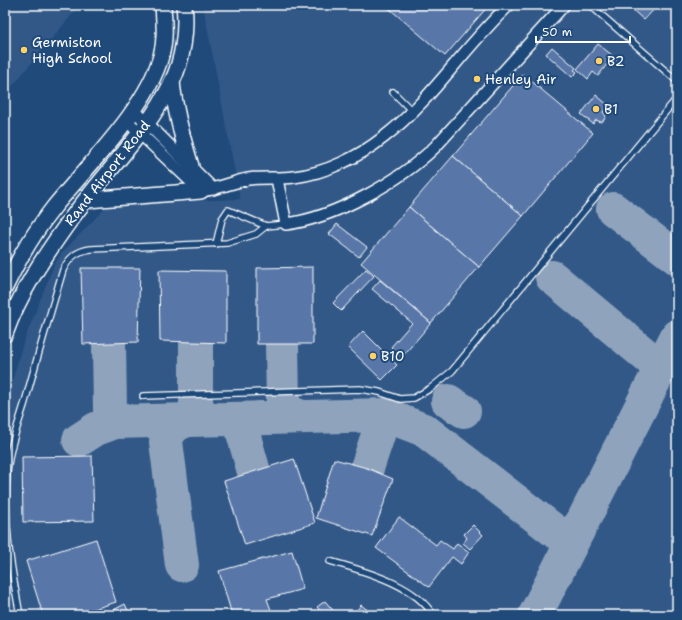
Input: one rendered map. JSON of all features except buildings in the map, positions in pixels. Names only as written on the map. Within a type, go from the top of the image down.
[{"type":"street","name":"Rand Airport Road","points":[[5,287],[35,233],[130,114],[152,80],[161,56],[165,31],[163,5]]},
{"type":"street","name":"Rand Airport Road","points":[[5,334],[13,314],[40,264],[87,200],[144,127],[172,82],[181,55],[184,36],[184,5]]},
{"type":"street","points":[[87,200],[207,190],[248,180],[277,179],[304,175],[350,158],[384,138],[412,111],[475,40],[509,5]]},
{"type":"street","points":[[277,179],[286,224],[301,221],[338,209],[396,178],[418,163],[561,7]]},
{"type":"street","points":[[172,82],[179,127],[190,166]]},
{"type":"street","points":[[130,114],[207,190]]},
{"type":"street","points":[[144,127],[190,166],[207,190]]},
{"type":"lane","points":[[590,5],[677,81]]},
{"type":"lane","points":[[393,92],[412,111]]},
{"type":"lane","points":[[142,396],[360,389],[378,392],[400,399],[414,398],[431,388],[452,371],[677,98]]},
{"type":"lane","points":[[216,244],[222,219],[228,210],[266,226],[286,224]]},
{"type":"lane","points":[[20,615],[7,546],[7,472],[35,365],[63,270],[67,262],[74,255],[84,250],[216,244],[237,241],[250,237],[266,226]]},
{"type":"lane","points":[[330,561],[370,574],[400,586],[419,599],[432,615]]},
{"type":"shaded area","name":"Germiston High School","points":[[5,5],[80,5],[5,95]]},
{"type":"shaded area","points":[[203,5],[677,5],[677,615],[7,615],[5,607],[5,407],[22,346],[54,265],[62,253],[105,208],[119,204],[240,199]]},
{"type":"taxiway","points":[[613,209],[677,258]]},
{"type":"taxiway","points":[[552,277],[661,368]]},
{"type":"taxiway","points":[[535,615],[677,336]]},
{"type":"taxiway","points":[[196,342],[196,406],[200,414],[211,419]]},
{"type":"taxiway","points":[[109,343],[110,410],[116,417],[127,421]]},
{"type":"taxiway","points":[[282,344],[283,403],[289,412],[302,417]]},
{"type":"taxiway","points":[[448,401],[464,411]]},
{"type":"taxiway","points":[[182,565],[166,442],[171,430],[180,423],[188,420],[385,415],[424,430],[556,532],[564,534],[570,533],[577,529],[582,523]]},
{"type":"taxiway","points":[[254,472],[243,433],[249,422],[260,418]]},
{"type":"taxiway","points":[[367,468],[382,423],[388,419],[397,419]]},
{"type":"taxiway","points":[[79,440],[96,429],[115,422],[188,420]]},
{"type":"place","name":"Germiston High School","points":[[24,50]]},
{"type":"place","name":"B2","points":[[599,61]]},
{"type":"place","name":"Henley Air","points":[[477,79]]},
{"type":"place","name":"B1","points":[[596,109]]},
{"type":"place","name":"B10","points":[[373,356]]}]
